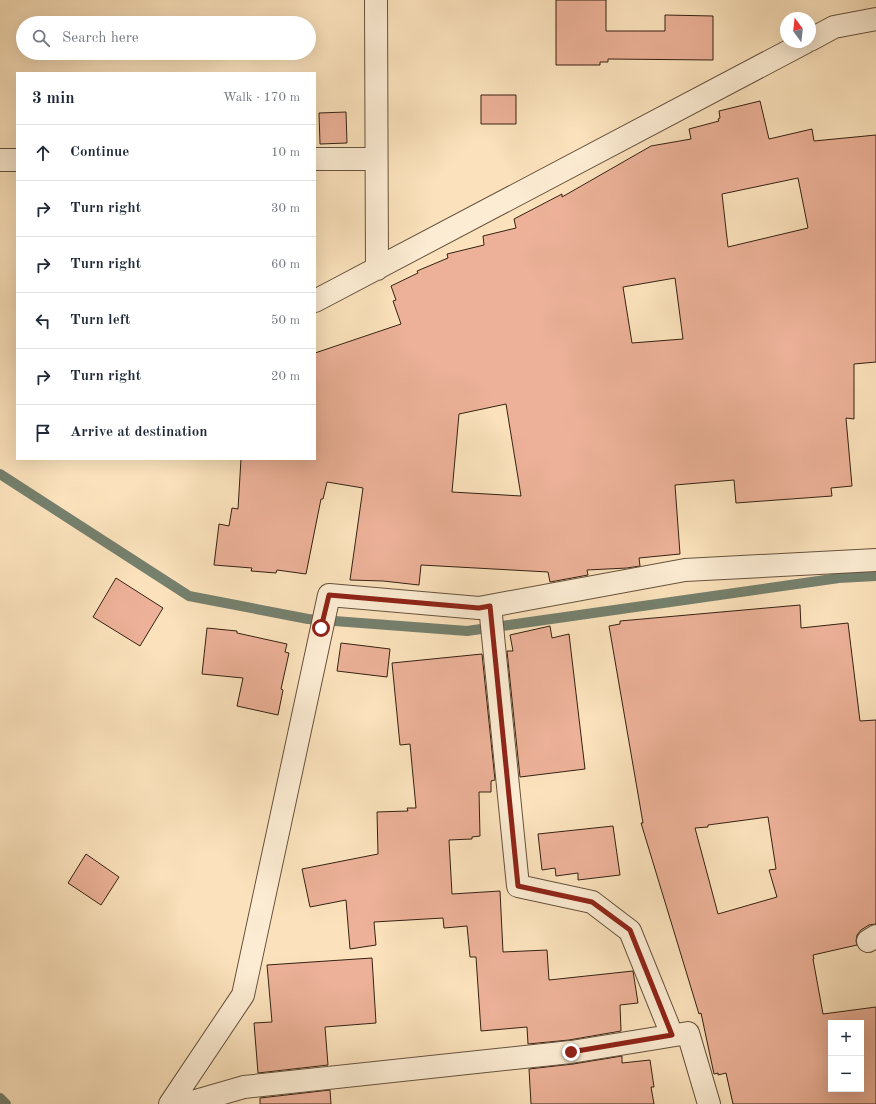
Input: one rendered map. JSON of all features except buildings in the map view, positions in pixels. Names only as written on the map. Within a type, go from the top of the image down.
[{"type":"street","points":[[376,0],[377,269]]},
{"type":"street","points":[[816,37],[834,27],[876,19]]},
{"type":"street","points":[[316,300],[795,48]]},
{"type":"street","points":[[316,159],[376,159]]},
{"type":"street","points":[[0,160],[16,160]]},
{"type":"street","points":[[170,1104],[243,995],[329,595],[490,608],[685,570],[876,560]]},
{"type":"street","points":[[490,608],[518,886],[592,902],[630,930],[672,1035]]},
{"type":"street","points":[[185,1104],[244,1087],[571,1052],[688,1033],[709,1104]]},
{"type":"waterway","points":[[0,474],[189,596],[308,619],[467,631],[839,578],[876,576]]},
{"type":"waterway","points":[[0,1098],[6,1104]]},
{"type":"route","points":[[321,628],[329,595],[479,608],[490,606],[518,886],[592,902],[630,930],[672,1035],[571,1052]]}]
